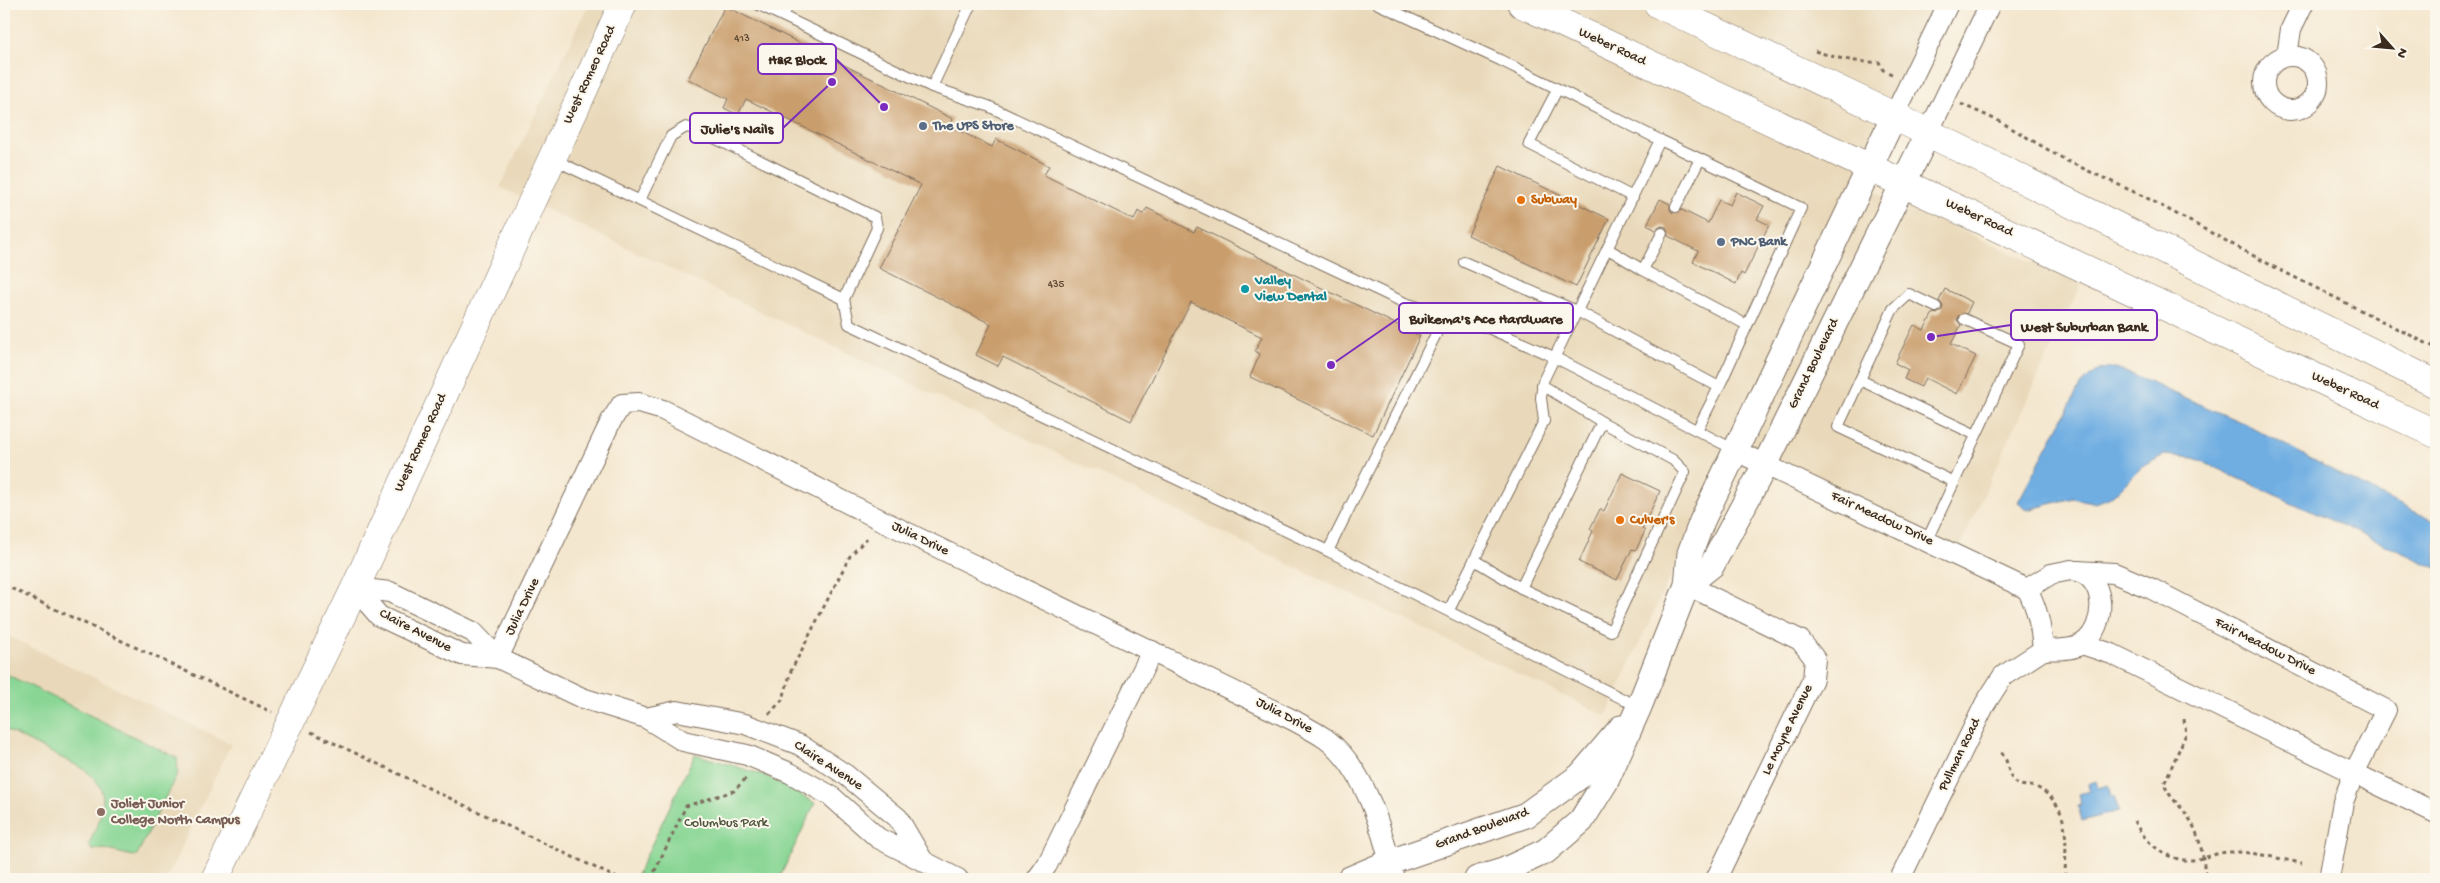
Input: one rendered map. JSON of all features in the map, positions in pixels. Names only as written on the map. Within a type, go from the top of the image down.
[{"type":"main road","name":"West Romeo Road","points":[[215,879],[355,588],[623,4]]},
{"type":"main road","name":"Weber Road","points":[[1522,4],[2436,434]]},
{"type":"main road","points":[[1658,4],[1894,116],[2436,384]]},
{"type":"street","points":[[1894,116],[1948,4]]},
{"type":"street","points":[[1928,133],[1990,4]]},
{"type":"street","points":[[2286,56],[2291,29],[2303,4]]},
{"type":"street","name":"Grand Boulevard","points":[[1477,879],[1503,871],[1546,851],[1581,820],[1606,781],[1639,707],[1687,585],[1690,553],[1702,521],[1894,116]]},
{"type":"street","name":"Grand Boulevard","points":[[1687,585],[1712,565],[1765,465],[1928,133]]},
{"type":"street","name":"Julia Drive","points":[[498,658],[611,421],[622,404],[639,403],[663,410],[877,518],[1293,720],[1327,740],[1357,772],[1369,801],[1392,870]]},
{"type":"street","name":"Fair Meadow Drive","points":[[1736,450],[2027,589],[2051,574],[2077,571],[2114,574],[2152,588],[2386,710],[2354,773]]},
{"type":"street","points":[[2027,589],[2036,606],[2041,623],[2043,650],[2069,649],[2082,644],[2091,636],[2098,625],[2101,606],[2096,588],[2088,578],[2077,571]]},
{"type":"street","name":"Le Moyne Avenue","points":[[1687,585],[1800,640],[1815,659],[1813,679],[1716,879]]},
{"type":"street","name":"Claire Avenue","points":[[355,588],[379,616],[462,655],[498,658],[582,698],[646,718],[683,741],[747,755],[790,773],[831,796],[878,838],[958,879]]},
{"type":"street","points":[[2082,644],[2112,654],[2436,813]]},
{"type":"street","name":"Pullman Road","points":[[1900,879],[1985,704],[2003,676],[2043,650]]},
{"type":"street","points":[[1036,879],[1047,865],[1152,651]]},
{"type":"street","name":"Grand Boulevard","points":[[1350,879],[1392,870],[1526,816],[1580,776],[1639,707]]},
{"type":"street","name":"Claire Avenue","points":[[646,718],[676,711],[745,724],[800,745],[846,775],[898,818],[922,859]]},
{"type":"street","points":[[2329,879],[2343,802],[2354,773]]},
{"type":"lane","points":[[757,4],[932,87],[988,106],[1405,302],[1488,328],[1554,357],[1736,450]]},
{"type":"lane","points":[[783,16],[789,4]]},
{"type":"lane","points":[[932,87],[971,4]]},
{"type":"lane","points":[[1378,4],[1500,60],[1557,90],[1802,208],[1719,387],[1697,430]]},
{"type":"lane","points":[[1557,90],[1529,144],[1633,198]]},
{"type":"lane","points":[[640,200],[671,136],[686,127],[707,134],[875,217],[877,228],[844,299],[849,324],[1328,551],[1449,610],[1639,707]]},
{"type":"lane","points":[[1449,610],[1544,421],[1541,398],[1542,385],[1660,140]]},
{"type":"lane","points":[[552,158],[844,299]]},
{"type":"lane","points":[[1676,207],[1700,159]]},
{"type":"lane","points":[[1644,270],[1662,233]]},
{"type":"lane","points":[[1608,249],[1747,325]]},
{"type":"lane","points":[[1464,262],[1577,311],[1719,387]]},
{"type":"lane","points":[[1936,307],[1909,294],[1893,309],[1838,427],[1954,482]]},
{"type":"lane","points":[[1328,551],[1445,316]]},
{"type":"lane","points":[[1927,540],[2019,344],[1964,319]]},
{"type":"lane","points":[[1860,380],[1976,435]]},
{"type":"lane","points":[[1474,560],[1522,588],[1611,631],[1685,472],[1673,460],[1602,422],[1542,385]]},
{"type":"lane","points":[[1522,588],[1602,422]]},
{"type":"path","points":[[1810,49],[1834,57],[1864,63],[1879,62],[1883,70],[1892,74]]},
{"type":"path","points":[[1967,107],[2001,122],[2067,161],[2145,197],[2278,269],[2436,348]]},
{"type":"path","points":[[4,585],[291,721]]},
{"type":"path","points":[[2184,719],[2186,734],[2164,784],[2168,794],[2191,822],[2204,858],[2205,879]]},
{"type":"path","points":[[317,734],[619,879]]},
{"type":"path","points":[[2001,753],[2005,756],[2011,777],[2016,783],[2025,787],[2036,786],[2054,799],[2060,808],[2066,836],[2065,874],[2063,879]]},
{"type":"path","points":[[2134,821],[2142,835],[2162,852],[2174,858],[2190,860],[2224,852],[2245,852],[2302,863]]},
{"type":"shaded area","points":[[589,4],[1935,4],[1853,182],[2081,284],[1958,550],[1733,440],[1606,716],[500,187]]},
{"type":"shaded area","name":"Joliet Junior College North Campus","points":[[4,634],[231,744],[166,879],[4,879]]},
{"type":"green space","points":[[4,673],[177,758],[178,772],[137,855],[133,856],[104,849],[92,850],[89,845],[103,804],[99,785],[82,768],[4,729]]},
{"type":"green space","name":"Columbus Park","points":[[695,754],[764,775],[815,803],[779,879],[635,879]]},
{"type":"water","points":[[2116,368],[2250,426],[2358,484],[2436,522],[2436,568],[2194,458],[2164,455],[2142,467],[2113,496],[2096,503],[2073,498],[2027,510],[2018,502],[2081,384],[2099,369]]},
{"type":"water","points":[[2096,781],[2098,788],[2108,785],[2111,796],[2114,796],[2119,811],[2082,821],[2078,805],[2082,804],[2079,794],[2089,791],[2088,784]]},
{"type":"building","points":[[725,6],[953,119],[950,126],[992,147],[996,139],[1049,166],[1044,175],[1134,220],[1138,211],[1144,214],[1147,208],[1194,232],[1197,227],[1420,336],[1373,435],[1250,377],[1260,354],[1255,351],[1262,337],[1191,302],[1131,421],[1003,357],[998,366],[976,355],[991,324],[879,268],[921,185],[746,99],[738,115],[724,108],[728,99],[688,79]]},
{"type":"building","points":[[1500,166],[1609,219],[1576,287],[1468,235]]},
{"type":"building","name":"PNC Bank","points":[[1736,192],[1764,206],[1757,219],[1769,225],[1744,275],[1741,273],[1736,284],[1693,262],[1698,251],[1668,236],[1666,227],[1661,226],[1656,230],[1647,225],[1660,199],[1670,204],[1670,210],[1673,213],[1682,210],[1708,223],[1719,200],[1730,205]]},
{"type":"building","points":[[1945,289],[1972,302],[1967,313],[1958,316],[1957,320],[1961,325],[1951,344],[1976,356],[1957,394],[1925,378],[1921,387],[1904,379],[1908,370],[1895,363],[1914,325],[1924,330],[1933,313],[1937,314],[1942,310],[1943,306],[1939,301]]},
{"type":"building","name":"Culver's","points":[[1622,473],[1660,491],[1642,529],[1645,531],[1636,550],[1632,549],[1617,580],[1579,562],[1593,531],[1590,529],[1600,509],[1604,511]]},
{"type":"place","name":"Julie's Nails","points":[[832,82]]},
{"type":"place","name":"H&R Block","points":[[884,107]]},
{"type":"place","name":"The UPS Store","points":[[923,126]]},
{"type":"place","name":"Subway","points":[[1521,200]]},
{"type":"place","name":"PNC Bank","points":[[1721,242]]},
{"type":"place","name":"Valley View Dental","points":[[1245,289]]},
{"type":"place","name":"West Suburban Bank","points":[[1931,337]]},
{"type":"place","name":"Buikema's Ace Hardware","points":[[1331,365]]},
{"type":"place","name":"Culver's","points":[[1620,520]]},
{"type":"place","name":"Joliet Junior College North Campus","points":[[101,812]]}]
